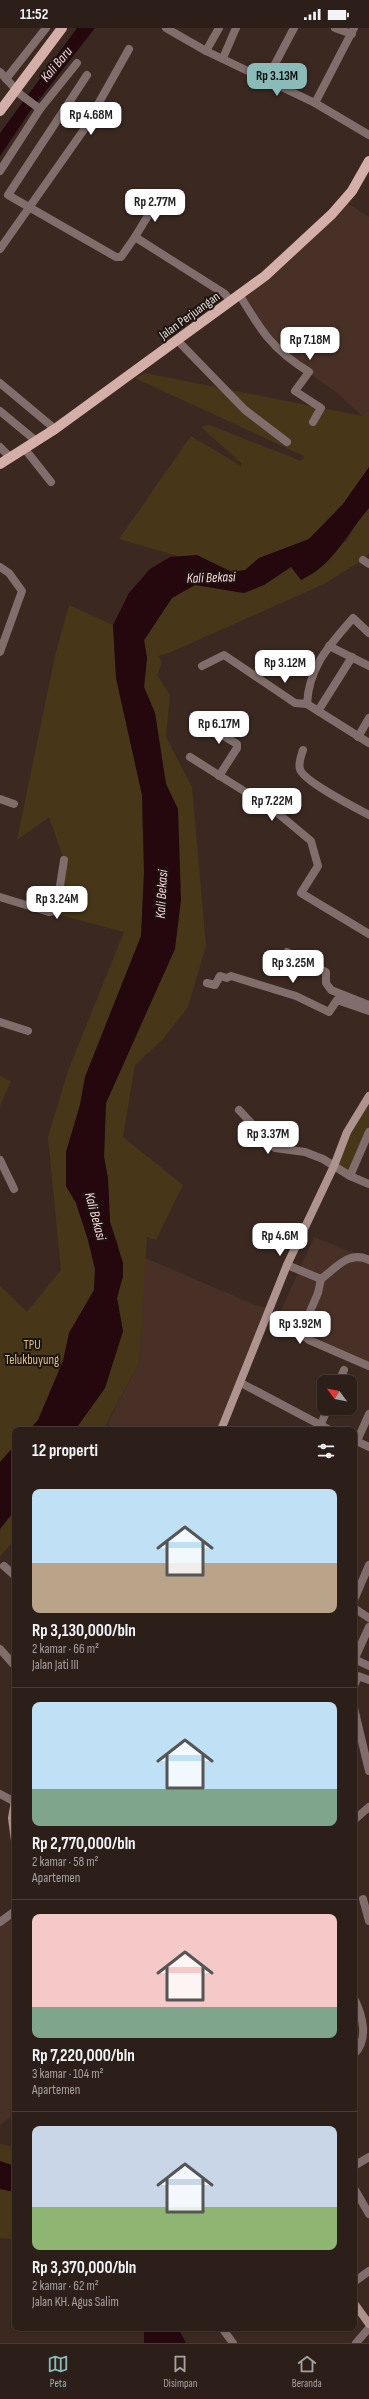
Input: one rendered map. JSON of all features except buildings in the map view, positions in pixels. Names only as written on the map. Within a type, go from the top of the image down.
[{"type":"main road","points":[[0,111],[18,92],[62,28]]},
{"type":"main road","name":"Jalan Perjuangan","points":[[0,464],[35,440],[55,429],[277,266],[332,214],[352,191],[369,161]]},
{"type":"street","points":[[6,79],[46,28]]},
{"type":"street","points":[[166,28],[206,51],[315,104],[369,135]]},
{"type":"street","points":[[206,51],[219,28]]},
{"type":"street","points":[[223,58],[236,28]]},
{"type":"street","points":[[266,81],[294,28]]},
{"type":"street","points":[[315,104],[353,31],[335,28]]},
{"type":"street","points":[[0,249],[82,131],[129,49]]},
{"type":"street","points":[[0,171],[38,108],[77,63]]},
{"type":"street","points":[[0,72],[18,92],[38,108]]},
{"type":"street","points":[[87,75],[33,158],[8,191],[9,196],[119,258],[135,237],[158,199]]},
{"type":"street","points":[[135,237],[225,294],[235,298],[272,345],[282,354],[309,372],[295,391],[321,408],[312,422]]},
{"type":"street","points":[[177,340],[245,410],[287,442]]},
{"type":"street","points":[[0,383],[55,429]]},
{"type":"street","points":[[0,412],[35,440]]},
{"type":"street","points":[[0,447],[10,456]]},
{"type":"street","points":[[24,448],[51,482]]},
{"type":"street","points":[[0,567],[9,573],[22,591],[0,652]]},
{"type":"street","points":[[307,704],[312,673],[329,646],[353,618],[369,633]]},
{"type":"street","points":[[329,646],[369,666]]},
{"type":"street","points":[[202,666],[224,655],[295,703],[307,704],[369,743]]},
{"type":"street","points":[[318,711],[352,657]]},
{"type":"street","points":[[358,737],[369,718]]},
{"type":"street","points":[[196,719],[237,744],[237,748],[219,776]]},
{"type":"street","points":[[303,750],[299,766],[302,774],[341,800],[369,814]]},
{"type":"street","points":[[190,757],[274,810],[311,841],[318,866],[301,893],[369,934]]},
{"type":"street","points":[[0,799],[14,804]]},
{"type":"street","points":[[0,898],[48,912],[54,911],[57,905],[64,860]]},
{"type":"street","points":[[287,952],[326,972],[326,983],[331,990],[369,1005]]},
{"type":"street","points":[[208,983],[215,985],[220,976],[227,978],[231,976],[296,996],[329,1012],[337,1000],[369,1011]]},
{"type":"street","points":[[0,1022],[28,1031]]},
{"type":"street","points":[[223,1427],[287,1265],[334,1166],[348,1132],[369,1096]]},
{"type":"street","points":[[239,1110],[275,1148],[305,1152],[323,1159],[350,1176],[369,1184]]},
{"type":"street","points":[[350,1176],[369,1132]]},
{"type":"street","points":[[0,1160],[14,1189]]},
{"type":"street","points":[[369,1260],[360,1256],[352,1257],[321,1279],[318,1293],[302,1330],[303,1335],[310,1340],[369,1366]]},
{"type":"street","points":[[287,1265],[321,1279]]},
{"type":"street","points":[[342,1375],[344,1370]]},
{"type":"street","points":[[241,1383],[320,1426],[325,1415]]},
{"type":"street","points":[[357,1436],[369,1414]]},
{"type":"street","points":[[357,1441],[369,1447]]},
{"type":"street","points":[[357,1587],[369,1565]]},
{"type":"street","points":[[4,1566],[12,1573]]},
{"type":"street","points":[[357,1610],[369,1618]]},
{"type":"street","points":[[357,1653],[369,1627]]},
{"type":"street","points":[[0,1649],[12,1663]]},
{"type":"street","points":[[357,1661],[369,1666]]},
{"type":"street","points":[[357,1678],[358,1676],[369,1680]]},
{"type":"street","points":[[357,1720],[369,1771]]},
{"type":"street","points":[[361,1737],[369,1740]]},
{"type":"street","points":[[0,1794],[12,1800]]},
{"type":"street","points":[[357,1817],[369,1807]]},
{"type":"street","points":[[364,1899],[369,1921]]},
{"type":"street","points":[[0,1922],[12,1913]]},
{"type":"street","points":[[357,2008],[366,2036],[363,2045],[357,2051]]},
{"type":"street","points":[[357,2164],[369,2157]]},
{"type":"street","points":[[357,2193],[369,2214]]},
{"type":"street","points":[[357,2280],[369,2271]]},
{"type":"street","points":[[357,2307],[369,2324]]},
{"type":"street","points":[[356,2343],[369,2328]]},
{"type":"street","points":[[227,2331],[233,2343]]},
{"type":"shaded area","points":[[344,201],[369,217],[369,410],[362,416],[336,392],[282,354],[239,294]]},
{"type":"shaded area","points":[[314,1237],[369,1259],[369,1371],[273,1329]]},
{"type":"shaded area","points":[[145,1258],[258,1306],[269,1308],[222,1427],[112,1427],[107,1424],[139,1363]]},
{"type":"shaded area","points":[[12,1913],[12,2115],[0,2125],[0,1922]]},
{"type":"green space","points":[[145,373],[362,416],[369,410],[369,467],[343,504],[309,539],[259,558],[246,570],[232,572],[119,539],[191,436],[241,466],[241,463],[201,427],[209,425],[301,461],[304,458],[304,456],[135,378]]},
{"type":"green space","points":[[369,508],[369,553],[363,560],[324,584],[169,653],[158,656],[162,662],[157,675],[170,695],[166,737],[192,787],[206,946],[188,1007],[163,1039],[135,1065],[123,1137],[183,1185],[156,1240],[147,1237],[139,1363],[105,1427],[77,1427],[105,1388],[123,1331],[117,1298],[123,1276],[118,1243],[110,1222],[108,1178],[104,1157],[106,1103],[141,1024],[178,809],[166,784],[155,713],[144,687],[147,658],[144,641],[172,598],[195,585],[244,593],[264,585],[291,567],[347,541],[357,522]]},
{"type":"green space","name":"TPU Telukbuyung","points":[[69,605],[113,625],[116,678],[142,795],[144,872],[141,936],[85,1077],[80,1105],[66,1152],[66,1186],[76,1203],[88,1240],[95,1269],[94,1290],[69,1333],[63,1361],[38,1420],[32,1427],[12,1427],[12,1448],[0,1462],[0,1286],[27,1312],[61,1270],[48,1137],[68,1071],[124,932],[49,912],[54,911],[64,860],[49,817],[17,840],[55,656]]},
{"type":"green space","points":[[0,1076],[11,1081],[0,1106]]},
{"type":"green space","points":[[369,1096],[369,1132],[350,1176],[334,1166]]},
{"type":"green space","points":[[12,1514],[12,1543],[0,1557],[0,1529]]},
{"type":"green space","points":[[0,2144],[12,2146],[12,2165],[0,2161]]},
{"type":"green space","points":[[0,2189],[12,2191],[12,2239],[0,2238]]},
{"type":"water","name":"Kali Baru","points":[[77,28],[95,28],[31,110],[0,156],[0,133]]},
{"type":"water","name":"Kali Bekasi","points":[[369,467],[369,508],[339,548],[323,566],[301,580],[291,567],[264,585],[244,593],[195,585],[172,598],[144,640],[147,658],[144,687],[155,713],[166,784],[178,809],[181,900],[175,949],[106,1103],[104,1157],[108,1178],[110,1222],[123,1263],[123,1276],[117,1298],[123,1331],[105,1388],[77,1427],[32,1427],[38,1420],[63,1361],[69,1333],[94,1290],[95,1269],[88,1240],[76,1203],[66,1186],[66,1152],[80,1105],[85,1077],[141,936],[144,872],[142,795],[116,678],[113,625],[129,593],[150,569],[170,557],[197,555],[232,572],[245,570],[259,558],[309,539],[343,504]]},
{"type":"water","points":[[12,1448],[12,1514],[0,1529],[0,1462]]},
{"type":"water","points":[[0,2161],[12,2165],[12,2191],[0,2189]]},
{"type":"water","points":[[144,2331],[180,2331],[186,2343],[144,2343]]}]
